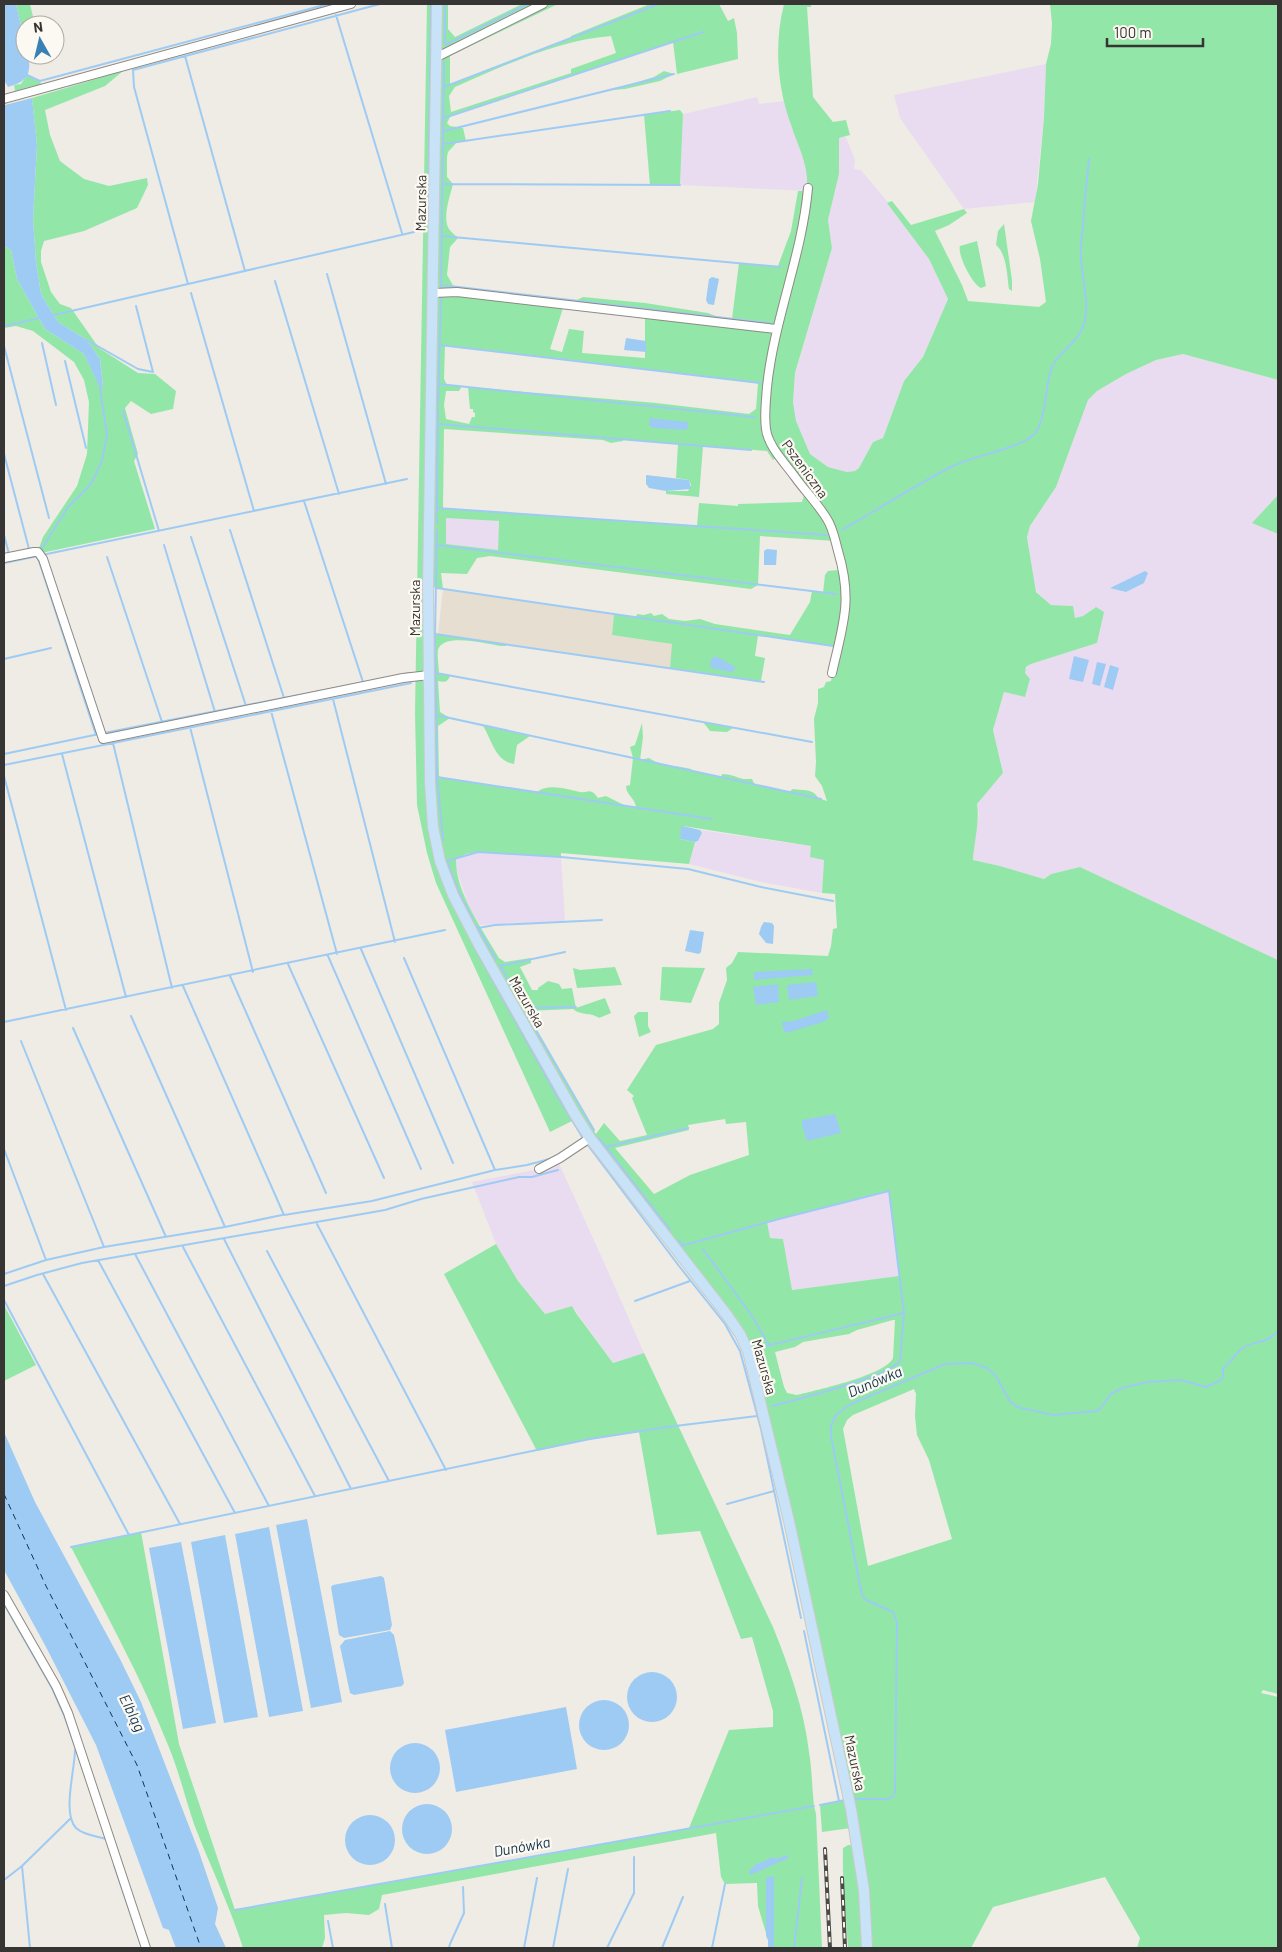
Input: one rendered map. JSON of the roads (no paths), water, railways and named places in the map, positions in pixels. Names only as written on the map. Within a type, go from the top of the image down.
[{"type":"main road","name":"Mazurska","points":[[437,4],[428,589],[431,815],[437,849],[453,895],[476,939],[590,1138],[727,1315],[740,1334],[748,1351],[789,1521],[849,1800],[861,1870],[867,1948]]},
{"type":"street","points":[[4,99],[352,4]]},
{"type":"street","points":[[437,57],[543,4]]},
{"type":"street","name":"Pszeniczna","points":[[808,188],[799,243],[776,329],[769,367],[765,416],[766,432],[770,441],[800,485],[826,518],[832,530],[846,585],[845,618],[832,673]]},
{"type":"street","points":[[434,293],[457,292],[776,329]]},
{"type":"street","points":[[4,558],[38,552],[43,559],[103,739],[403,678],[429,675]]},
{"type":"street","points":[[539,1169],[560,1158],[590,1138]]},
{"type":"street","points":[[4,1595],[56,1686],[68,1713],[146,1948]]},
{"type":"water","points":[[4,4],[16,4],[19,15],[15,15],[15,65],[29,65],[29,67],[27,76],[20,83],[8,87],[4,80]]},
{"type":"water","points":[[32,98],[37,145],[33,219],[36,262],[41,294],[58,322],[87,340],[100,359],[103,387],[100,388],[84,354],[45,329],[17,279],[11,250],[4,246],[5,105]]},
{"type":"water","points":[[712,277],[719,279],[714,305],[708,304],[706,300],[709,279]]},
{"type":"water","points":[[626,338],[646,341],[646,352],[624,350]]},
{"type":"water","points":[[650,418],[688,422],[688,428],[685,430],[653,428],[649,425]]},
{"type":"water","points":[[646,475],[689,480],[691,489],[666,491],[649,488],[646,484]]},
{"type":"water","points":[[767,549],[777,550],[776,565],[764,565],[764,551]]},
{"type":"water","points":[[1145,571],[1148,573],[1144,583],[1126,592],[1110,588]]},
{"type":"water","points":[[1074,656],[1089,660],[1083,682],[1069,679]]},
{"type":"water","points":[[718,657],[735,667],[734,671],[711,668],[710,660]]},
{"type":"water","points":[[1097,662],[1106,664],[1100,686],[1092,684]]},
{"type":"water","points":[[1110,665],[1119,668],[1113,690],[1104,687]]},
{"type":"water","points":[[681,827],[700,830],[702,833],[698,841],[680,839]]},
{"type":"water","points":[[764,922],[772,923],[774,926],[773,944],[766,943],[759,934]]},
{"type":"water","points":[[690,930],[704,932],[701,952],[699,954],[685,951]]},
{"type":"water","points":[[812,969],[813,975],[754,980],[754,972]]},
{"type":"water","points":[[816,982],[818,996],[789,1000],[787,985]]},
{"type":"water","points":[[778,984],[779,1002],[756,1005],[753,987]]},
{"type":"water","points":[[827,1010],[829,1018],[823,1022],[786,1033],[783,1029],[782,1022],[793,1021]]},
{"type":"water","points":[[835,1114],[841,1133],[807,1141],[802,1120]]},
{"type":"water","name":"Elbląg","points":[[4,1432],[35,1502],[120,1659],[141,1702],[199,1852],[218,1908],[215,1924],[226,1948],[176,1948],[169,1930],[163,1928],[96,1745],[4,1570]]},
{"type":"water","points":[[307,1519],[342,1702],[311,1708],[276,1525]]},
{"type":"water","points":[[269,1527],[303,1711],[269,1717],[235,1534]]},
{"type":"water","points":[[225,1535],[258,1717],[224,1723],[191,1542]]},
{"type":"water","points":[[181,1542],[216,1723],[183,1729],[149,1548]]},
{"type":"water","points":[[381,1576],[384,1578],[392,1625],[390,1630],[344,1638],[339,1635],[331,1587],[333,1585]]},
{"type":"water","points":[[390,1631],[394,1635],[404,1683],[402,1686],[354,1695],[350,1693],[340,1646],[345,1640]]},
{"type":"water","points":[[647,1672],[657,1672],[670,1679],[677,1692],[677,1702],[670,1715],[657,1722],[647,1722],[638,1718],[631,1711],[627,1702],[627,1692],[631,1683],[638,1676]]},
{"type":"water","points":[[599,1700],[609,1700],[622,1707],[629,1720],[629,1730],[622,1743],[609,1750],[599,1750],[590,1746],[583,1739],[579,1730],[579,1720],[583,1711],[590,1704]]},
{"type":"water","points":[[566,1707],[577,1769],[456,1792],[445,1730]]},
{"type":"water","points":[[410,1743],[420,1743],[433,1750],[440,1763],[440,1773],[433,1786],[420,1793],[410,1793],[401,1789],[394,1782],[390,1773],[390,1763],[394,1754],[401,1747]]},
{"type":"water","points":[[422,1804],[432,1804],[445,1811],[452,1824],[452,1834],[445,1847],[432,1854],[422,1854],[413,1850],[406,1843],[402,1834],[402,1824],[406,1815],[413,1808]]},
{"type":"water","points":[[365,1815],[375,1815],[388,1822],[395,1835],[395,1845],[388,1858],[375,1865],[365,1865],[356,1861],[349,1854],[345,1845],[345,1835],[349,1826],[356,1819]]},
{"type":"water","points":[[787,1855],[789,1858],[750,1875],[749,1871],[755,1865],[773,1857],[776,1859]]},
{"type":"water","points":[[774,1877],[774,1948],[768,1948],[766,1936],[766,1878]]},
{"type":"waterway","points":[[27,75],[40,81],[328,4]]},
{"type":"waterway","points":[[380,4],[133,70],[134,87],[188,284],[414,232]]},
{"type":"waterway","points":[[428,217],[431,4]]},
{"type":"waterway","points":[[445,4],[445,45],[528,4]]},
{"type":"waterway","points":[[444,87],[659,4]]},
{"type":"waterway","points":[[336,15],[402,233]]},
{"type":"waterway","points":[[444,118],[703,32]]},
{"type":"waterway","points":[[185,56],[245,271]]},
{"type":"waterway","points":[[441,289],[444,62]]},
{"type":"waterway","points":[[444,131],[674,74]]},
{"type":"waterway","points":[[444,144],[670,111]]},
{"type":"waterway","points":[[842,530],[953,466],[1023,442],[1036,432],[1040,425],[1048,380],[1053,366],[1061,354],[1077,338],[1086,316],[1081,249],[1089,159]]},
{"type":"waterway","points":[[443,184],[680,185]]},
{"type":"waterway","points":[[442,236],[780,267]]},
{"type":"waterway","points":[[327,274],[386,484]]},
{"type":"waterway","points":[[275,281],[339,494]]},
{"type":"waterway","points":[[54,315],[188,284]]},
{"type":"waterway","points":[[441,285],[769,323]]},
{"type":"waterway","points":[[191,293],[254,511]]},
{"type":"waterway","points":[[438,404],[441,297]]},
{"type":"waterway","points":[[87,340],[138,369],[153,372],[136,306]]},
{"type":"waterway","points":[[4,326],[40,318]]},
{"type":"waterway","points":[[42,343],[56,405]]},
{"type":"waterway","points":[[440,345],[760,383]]},
{"type":"waterway","points":[[4,346],[49,518]]},
{"type":"waterway","points":[[65,361],[86,448]]},
{"type":"waterway","points":[[439,384],[754,417]]},
{"type":"waterway","points":[[40,551],[68,507],[91,484],[102,461],[107,435],[100,388]]},
{"type":"waterway","points":[[437,513],[438,408]]},
{"type":"waterway","points":[[123,411],[159,531]]},
{"type":"waterway","points":[[438,424],[751,450]]},
{"type":"waterway","points":[[4,454],[29,549]]},
{"type":"waterway","points":[[42,555],[407,479]]},
{"type":"waterway","points":[[304,501],[363,682]]},
{"type":"waterway","points":[[437,508],[827,535]]},
{"type":"waterway","points":[[437,517],[437,523]]},
{"type":"waterway","points":[[230,530],[284,698]]},
{"type":"waterway","points":[[437,530],[435,634],[437,777],[443,840]]},
{"type":"waterway","points":[[4,535],[9,554]]},
{"type":"waterway","points":[[191,537],[246,706]]},
{"type":"waterway","points":[[164,545],[215,712]]},
{"type":"waterway","points":[[437,545],[836,594]]},
{"type":"waterway","points":[[37,555],[96,735]]},
{"type":"waterway","points":[[4,563],[38,556]]},
{"type":"waterway","points":[[107,557],[162,722]]},
{"type":"waterway","points":[[437,588],[833,646]]},
{"type":"waterway","points":[[435,634],[764,682]]},
{"type":"waterway","points":[[4,659],[51,648]]},
{"type":"waterway","points":[[403,674],[411,673]]},
{"type":"waterway","points":[[436,673],[812,742]]},
{"type":"waterway","points":[[104,733],[381,679]]},
{"type":"waterway","points":[[4,765],[411,683]]},
{"type":"waterway","points":[[333,699],[395,942]]},
{"type":"waterway","points":[[271,711],[337,954]]},
{"type":"waterway","points":[[436,715],[821,799]]},
{"type":"waterway","points":[[190,727],[253,972]]},
{"type":"waterway","points":[[4,754],[99,734]]},
{"type":"waterway","points":[[113,743],[172,988]]},
{"type":"waterway","points":[[62,754],[126,997]]},
{"type":"waterway","points":[[4,776],[66,1010]]},
{"type":"waterway","points":[[437,777],[711,819]]},
{"type":"waterway","points":[[473,920],[459,893],[447,861],[478,852],[561,857],[688,869],[761,887],[833,901]]},
{"type":"waterway","points":[[478,928],[495,925],[602,920]]},
{"type":"waterway","points":[[477,926],[496,959]]},
{"type":"waterway","points":[[4,1022],[445,930]]},
{"type":"waterway","points":[[473,945],[556,1094],[584,1140]]},
{"type":"waterway","points":[[361,949],[453,1163]]},
{"type":"waterway","points":[[500,966],[565,952]]},
{"type":"waterway","points":[[328,956],[421,1169]]},
{"type":"waterway","points":[[404,958],[495,1170]]},
{"type":"waterway","points":[[288,964],[384,1178]]},
{"type":"waterway","points":[[500,965],[524,1008],[576,1007]]},
{"type":"waterway","points":[[230,976],[326,1193]]},
{"type":"waterway","points":[[183,986],[284,1215],[372,1201],[495,1170],[527,1165],[553,1158]]},
{"type":"waterway","points":[[526,1013],[594,1130]]},
{"type":"waterway","points":[[131,1016],[225,1227]]},
{"type":"waterway","points":[[73,1028],[166,1237]]},
{"type":"waterway","points":[[21,1041],[104,1247]]},
{"type":"waterway","points":[[606,1147],[688,1128]]},
{"type":"waterway","points":[[599,1138],[670,1230]]},
{"type":"waterway","points":[[587,1144],[725,1324],[740,1351],[761,1429],[801,1618]]},
{"type":"waterway","points":[[4,1149],[46,1260]]},
{"type":"waterway","points":[[4,1286],[82,1263],[385,1210],[421,1199],[558,1170]]},
{"type":"waterway","points":[[681,1246],[889,1191],[904,1313],[900,1361],[892,1367],[860,1381],[772,1406]]},
{"type":"waterway","points":[[4,1274],[46,1260],[104,1247],[225,1227],[282,1215]]},
{"type":"waterway","points":[[317,1224],[446,1470]]},
{"type":"waterway","points":[[224,1239],[351,1489]]},
{"type":"waterway","points":[[679,1240],[683,1246]]},
{"type":"waterway","points":[[183,1247],[315,1496]]},
{"type":"waterway","points":[[703,1249],[752,1316],[769,1345]]},
{"type":"waterway","points":[[267,1251],[389,1481]]},
{"type":"waterway","points":[[135,1254],[269,1506]]},
{"type":"waterway","points":[[98,1260],[235,1513]]},
{"type":"waterway","points":[[43,1274],[180,1524]]},
{"type":"waterway","points":[[635,1301],[690,1281]]},
{"type":"waterway","points":[[4,1300],[129,1535]]},
{"type":"waterway","points":[[754,1349],[904,1313]]},
{"type":"waterway","name":"Dunówka","points":[[855,1799],[887,1799],[893,1797],[895,1792],[897,1622],[893,1612],[866,1600],[862,1595],[831,1436],[831,1426],[836,1415],[849,1405],[945,1364],[972,1363],[987,1368],[996,1376],[1009,1400],[1017,1407],[1053,1415],[1096,1411],[1100,1409],[1111,1394],[1122,1388],[1147,1382],[1181,1380],[1206,1387],[1221,1380],[1223,1368],[1240,1350],[1270,1338],[1278,1330]]},
{"type":"waterway","points":[[71,1547],[590,1439],[757,1416]]},
{"type":"waterway","points":[[727,1504],[774,1491]]},
{"type":"waterway","points":[[4,1604],[52,1688],[64,1715],[88,1784]]},
{"type":"waterway","points":[[804,1631],[839,1801]]},
{"type":"waterway","points":[[75,1750],[70,1791],[72,1821],[76,1828],[82,1832],[106,1839]]},
{"type":"waterway","name":"Dunówka","points":[[820,1805],[845,1800]]},
{"type":"waterway","name":"Dunówka","points":[[235,1910],[814,1806]]},
{"type":"waterway","points":[[4,1880],[22,1866],[71,1818]]},
{"type":"waterway","points":[[607,1948],[634,1893],[634,1857]]},
{"type":"waterway","points":[[114,1865],[142,1948]]},
{"type":"waterway","points":[[22,1866],[30,1948]]},
{"type":"waterway","points":[[553,1948],[568,1869]]},
{"type":"waterway","points":[[524,1948],[537,1878]]},
{"type":"waterway","points":[[794,1948],[802,1878]]},
{"type":"waterway","points":[[712,1948],[725,1884]]},
{"type":"waterway","points":[[449,1948],[464,1913],[463,1887]]},
{"type":"waterway","points":[[662,1948],[683,1897]]},
{"type":"waterway","points":[[385,1904],[392,1948]]},
{"type":"waterway","points":[[328,1921],[333,1948]]},
{"type":"railway","points":[[825,1849],[830,1948]]},
{"type":"railway","points":[[842,1878],[845,1948]]}]
